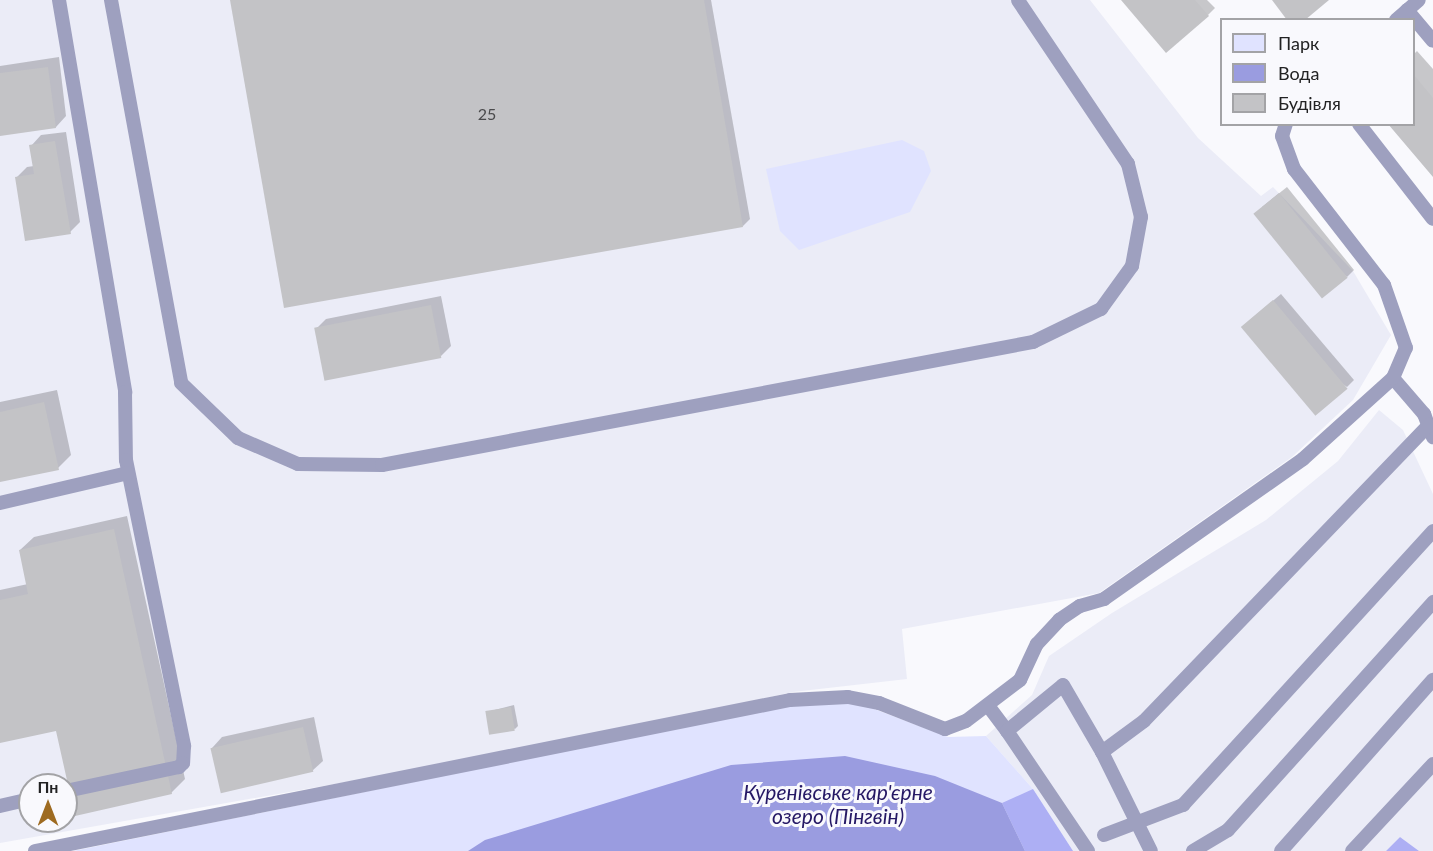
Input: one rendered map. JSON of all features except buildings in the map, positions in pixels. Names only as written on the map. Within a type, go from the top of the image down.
[{"type":"lane","points":[[59,0],[125,392],[128,473],[184,746],[183,763],[179,767],[78,788]]},
{"type":"lane","points":[[111,0],[181,382],[238,438],[297,464],[382,465],[1033,342],[1101,309],[1132,266],[1141,217],[1128,164],[1018,0]]},
{"type":"lane","points":[[1398,18],[1419,0]]},
{"type":"lane","points":[[1407,10],[1414,18]]},
{"type":"lane","points":[[1415,20],[1433,41]]},
{"type":"lane","points":[[35,851],[790,700],[848,697],[879,703],[945,729],[988,707],[1020,680],[1037,644],[1059,620],[1080,606],[1104,599],[1303,459],[1393,378],[1406,348],[1384,285],[1294,169],[1282,136],[1285,126]]},
{"type":"lane","points":[[1361,126],[1433,219]]},
{"type":"lane","points":[[1102,752],[1144,721],[1431,431],[1424,414],[1393,378]]},
{"type":"lane","points":[[0,503],[128,473]]},
{"type":"lane","points":[[1104,836],[1137,821],[1183,805],[1433,531]]},
{"type":"lane","points":[[1193,851],[1227,830],[1433,602]]},
{"type":"lane","points":[[1281,851],[1433,680]]},
{"type":"lane","points":[[1007,731],[1062,685],[1102,752],[1151,851]]},
{"type":"lane","points":[[988,707],[1007,731],[1088,851]]},
{"type":"lane","points":[[1352,851],[1433,764]]},
{"type":"lane","points":[[0,806],[18,802]]},
{"type":"shaded area","points":[[0,0],[1090,0],[1198,138],[1261,196],[1273,187],[1353,271],[1391,335],[1353,400],[1292,457],[1099,593],[902,629],[907,679],[793,692],[510,753],[78,829],[78,773],[18,773],[18,833],[57,833],[0,843]]},
{"type":"shaded area","points":[[1379,410],[1403,430],[1433,494],[1433,851],[1419,851],[1400,837],[1386,851],[1073,851],[1033,789],[986,736],[1032,695],[1049,656],[1112,613],[1266,520],[1338,461]]},
{"type":"shaded area","points":[[1033,789],[1073,851],[1025,851],[1002,803]]},
{"type":"shaded area","points":[[1400,837],[1419,851],[1386,851]]},
{"type":"green space","points":[[902,140],[924,151],[931,171],[910,212],[799,250],[780,231],[766,169]]},
{"type":"green space","points":[[856,702],[948,737],[986,736],[1033,789],[1073,851],[73,851],[791,705]]},
{"type":"water","name":"Куренівське кар'єрне озеро (Пінгвін)","points":[[845,756],[935,776],[1002,803],[1025,851],[468,851],[485,840],[731,765]]}]
